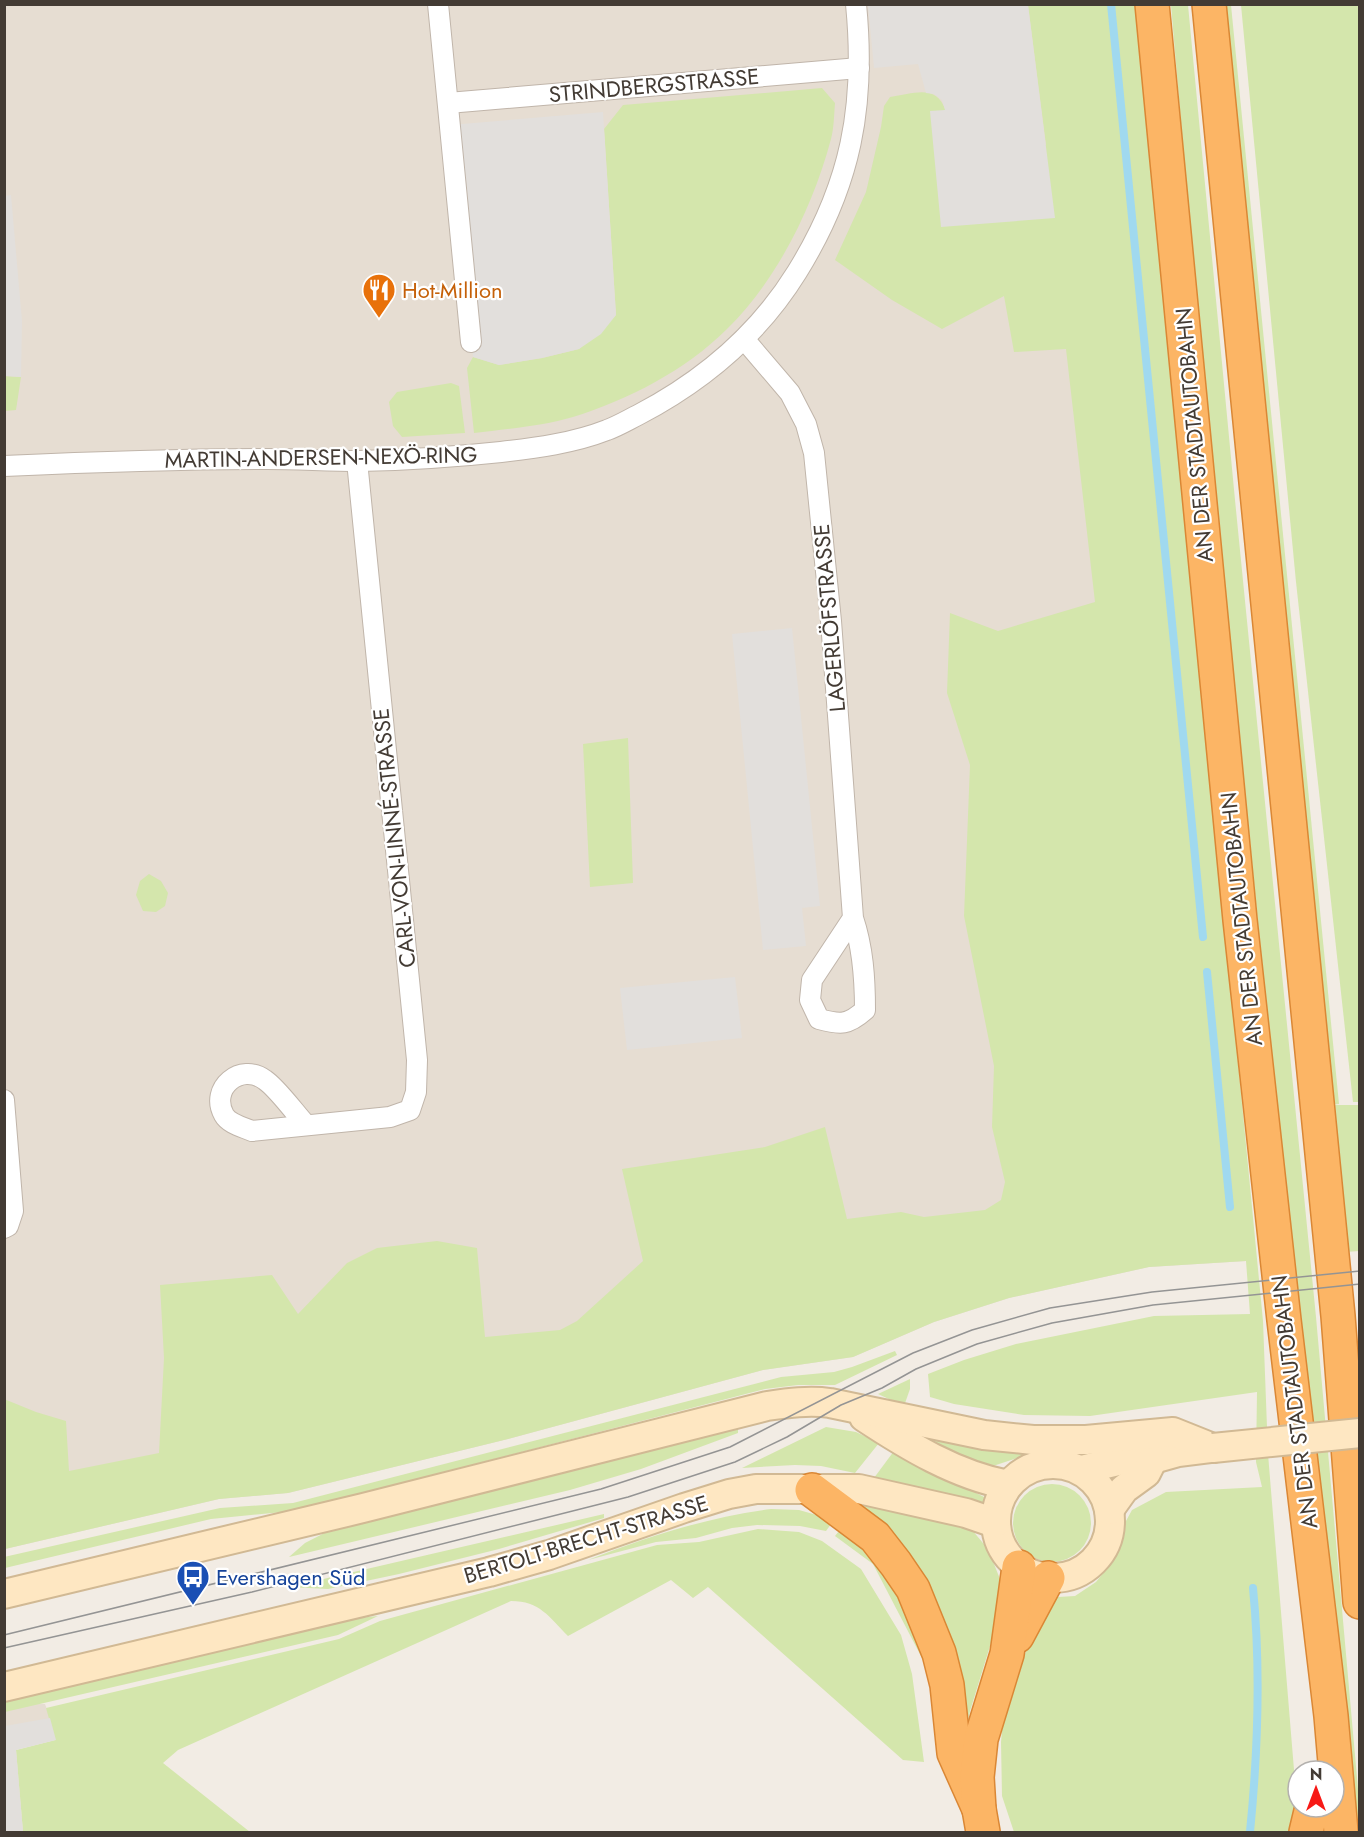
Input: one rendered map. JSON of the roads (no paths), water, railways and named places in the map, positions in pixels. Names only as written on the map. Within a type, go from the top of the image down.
[{"type":"highway","name":"AN DER STADTAUTOBAHN","points":[[1152,4],[1241,932],[1285,1332],[1331,1716],[1341,1833]]},
{"type":"highway","name":"AN DER STADTAUTOBAHN","points":[[1209,4],[1338,1316],[1359,1602]]},
{"type":"highway","points":[[812,1490],[875,1537],[913,1588],[939,1653],[947,1685],[954,1753],[981,1821]]},
{"type":"highway","points":[[981,1821],[977,1777],[981,1739],[1034,1573]]},
{"type":"highway","points":[[1322,1759],[1331,1716]]},
{"type":"main road","points":[[4,1594],[330,1516],[767,1406],[818,1401],[984,1435],[1023,1439],[1086,1440],[1173,1432],[1213,1448]]},
{"type":"main road","points":[[852,1409],[896,1437],[961,1472],[983,1480],[1008,1485]]},
{"type":"main road","points":[[1081,1470],[1127,1459],[1153,1459],[1178,1452],[1359,1433]]},
{"type":"main road","points":[[1109,1510],[1124,1489],[1146,1473],[1153,1459]]},
{"type":"main road","points":[[1042,1464],[1062,1464],[1081,1470],[1095,1481],[1104,1494],[1109,1510],[1110,1525],[1107,1539],[1096,1559],[1078,1573],[1064,1577],[1034,1573],[1009,1558],[997,1536],[995,1523],[1000,1496],[1008,1485],[1023,1471],[1042,1464]]},
{"type":"main road","name":"BERTOLT-BRECHT-STRASSE","points":[[4,1686],[489,1572],[549,1555],[729,1494],[756,1489],[859,1489],[966,1513],[995,1523]]},
{"type":"street","points":[[438,4],[471,342]]},
{"type":"street","name":"MARTIN-ANDERSEN-NEXÖ-RING","points":[[4,466],[256,459],[357,461],[471,455],[543,447],[607,430],[667,400],[718,364],[744,339],[784,294],[811,251],[842,182],[853,135],[860,68],[856,4]]},
{"type":"street","name":"STRINDBERGSTRASSE","points":[[448,103],[860,68]]},
{"type":"street","name":"LAGERLÖFSTRASSE","points":[[744,339],[790,393],[806,424],[814,453],[831,621],[853,918],[860,938],[865,975],[865,1010],[854,1019],[839,1025],[819,1019],[810,1000],[812,980],[853,918]]},
{"type":"street","name":"CARL-VON-LINNÉ-STRASSE","points":[[306,1125],[390,1117],[410,1110],[416,1092],[417,1060],[357,461]]},
{"type":"street","points":[[4,1100],[13,1211],[8,1226],[4,1228]]},
{"type":"waterway","points":[[1111,4],[1203,937]]},
{"type":"waterway","points":[[1207,972],[1230,1207]]},
{"type":"waterway","points":[[1250,1832],[1258,1710],[1253,1588]]},
{"type":"tram line","points":[[4,1635],[601,1489],[730,1447],[913,1353],[972,1330],[1050,1308],[1152,1292],[1360,1271]]},
{"type":"tram line","points":[[4,1648],[252,1592],[628,1497],[735,1462],[787,1437],[841,1405],[882,1388],[916,1369],[977,1344],[1052,1323],[1153,1305],[1360,1284]]},
{"type":"place","name":"Hot-Million","points":[[379,319]]},
{"type":"place","name":"Evershagen Süd","points":[[193,1606]]}]
